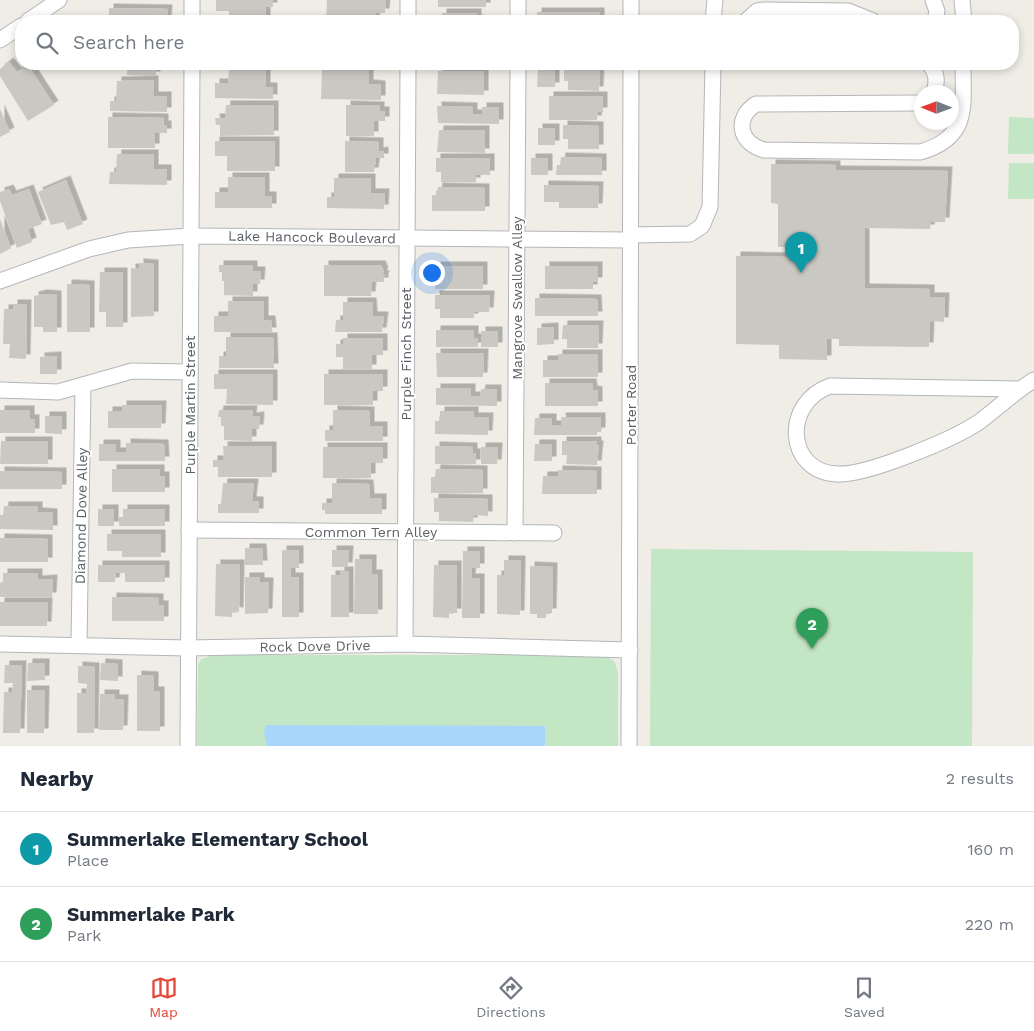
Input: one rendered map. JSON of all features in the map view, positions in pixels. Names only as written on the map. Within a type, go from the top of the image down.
[{"type":"street","points":[[37,15],[59,0]]},
{"type":"street","points":[[192,0],[192,15]]},
{"type":"street","points":[[408,0],[408,15]]},
{"type":"street","points":[[518,0],[518,15]]},
{"type":"street","points":[[631,0],[631,15]]},
{"type":"street","points":[[714,15],[715,0]]},
{"type":"street","points":[[933,0],[937,11],[936,15]]},
{"type":"street","points":[[962,0],[963,15]]},
{"type":"street","points":[[753,15],[758,11],[765,10],[848,11],[858,15]]},
{"type":"street","points":[[0,40],[15,30]]},
{"type":"street","name":"Purple Martin Street","points":[[188,746],[192,70]]},
{"type":"street","name":"Purple Finch Street","points":[[405,644],[408,70]]},
{"type":"street","name":"Mangrove Swallow Alley","points":[[515,532],[518,70]]},
{"type":"street","name":"Porter Road","points":[[629,746],[631,70]]},
{"type":"street","name":"Lake Hancock Boulevard","points":[[0,281],[89,249],[128,240],[190,236],[517,238],[631,237],[690,234],[702,226],[710,207],[713,70]]},
{"type":"street","points":[[933,70],[936,85]]},
{"type":"street","points":[[959,123],[961,119],[963,70]]},
{"type":"street","points":[[914,103],[756,104],[743,116],[742,133],[748,143],[764,150],[920,152],[936,147],[956,130]]},
{"type":"street","points":[[0,390],[58,392],[132,371],[190,372]]},
{"type":"street","points":[[1019,389],[830,386],[812,396],[803,406],[797,424],[797,441],[805,457],[818,469],[836,474],[858,472],[960,434],[979,422],[1019,389],[1034,380]]},
{"type":"street","name":"Diamond Dove Alley","points":[[79,645],[83,386]]},
{"type":"street","name":"Common Tern Alley","points":[[189,530],[554,533]]},
{"type":"street","name":"Rock Dove Drive","points":[[0,644],[188,648],[405,644],[630,650]]},
{"type":"green space","points":[[1009,117],[1034,118],[1034,154],[1008,154]]},
{"type":"green space","points":[[1009,163],[1034,163],[1034,199],[1008,199]]},
{"type":"green space","points":[[651,549],[973,552],[972,746],[650,746]]},
{"type":"green space","points":[[215,655],[604,655],[615,662],[618,673],[618,746],[197,746],[198,665],[201,659]]},
{"type":"water","points":[[266,725],[545,726],[545,746],[267,746],[264,733]]},
{"type":"building","points":[[216,0],[273,0],[273,7],[266,7],[266,15],[229,15],[229,11],[216,11]]},
{"type":"building","points":[[327,0],[386,0],[385,13],[376,13],[376,15],[326,15]]},
{"type":"building","points":[[438,0],[486,0],[486,7],[438,7]]},
{"type":"building","points":[[109,8],[168,9],[168,15],[109,15]]},
{"type":"building","points":[[537,12],[600,12],[600,15],[537,15]]},
{"type":"building","points":[[442,13],[477,13],[477,15],[442,15]]},
{"type":"building","points":[[9,62],[17,72],[20,70],[31,70],[54,105],[28,121],[0,76],[0,69]]},
{"type":"building","points":[[127,70],[156,70],[156,76],[127,75]]},
{"type":"building","points":[[229,70],[266,70],[266,87],[273,87],[273,99],[215,98],[215,83],[228,83]]},
{"type":"building","points":[[322,70],[369,70],[369,84],[381,85],[381,100],[321,99]]},
{"type":"building","points":[[538,70],[555,70],[555,87],[537,87]]},
{"type":"building","points":[[564,70],[600,70],[599,91],[568,90],[568,81],[564,81]]},
{"type":"building","points":[[438,71],[484,71],[484,95],[437,94]]},
{"type":"building","points":[[154,80],[154,96],[167,96],[167,112],[110,111],[110,101],[116,101],[117,81]]},
{"type":"building","points":[[549,96],[603,96],[603,112],[598,112],[597,120],[549,120]]},
{"type":"building","points":[[226,105],[274,105],[274,135],[220,136],[220,125],[216,125],[215,118],[225,118]]},
{"type":"building","points":[[346,105],[380,106],[380,111],[385,111],[385,121],[374,121],[374,136],[346,136]]},
{"type":"building","points":[[437,106],[473,107],[473,114],[482,114],[482,107],[499,107],[499,124],[438,123]]},
{"type":"building","points":[[0,109],[10,132],[0,137]]},
{"type":"building","points":[[108,117],[164,118],[164,125],[167,125],[167,133],[155,133],[155,148],[108,148]]},
{"type":"building","points":[[563,125],[599,126],[599,149],[568,149],[568,139],[563,139]]},
{"type":"building","points":[[538,128],[555,128],[555,145],[538,145]]},
{"type":"building","points":[[439,130],[485,130],[485,153],[437,152]]},
{"type":"building","points":[[215,141],[275,141],[275,171],[227,171],[227,156],[215,156]]},
{"type":"building","points":[[345,141],[379,142],[379,152],[384,151],[384,158],[376,158],[374,172],[345,172]]},
{"type":"building","points":[[117,154],[154,154],[154,169],[167,169],[167,185],[109,184],[110,172],[116,172]]},
{"type":"building","points":[[561,157],[602,158],[602,175],[556,175],[557,165],[560,165]]},
{"type":"building","points":[[436,158],[490,158],[490,175],[476,175],[476,182],[441,182],[441,172],[436,172]]},
{"type":"building","points":[[531,158],[548,158],[548,175],[531,175]]},
{"type":"building","points":[[771,164],[836,165],[836,170],[948,171],[945,222],[931,222],[930,229],[865,228],[865,288],[930,289],[930,297],[945,297],[944,322],[930,321],[929,347],[839,346],[839,339],[827,339],[827,360],[779,359],[779,345],[736,344],[736,256],[787,257],[787,247],[778,247],[778,204],[771,203]]},
{"type":"building","points":[[228,177],[265,177],[265,196],[272,196],[272,208],[215,208],[215,192],[228,192]]},
{"type":"building","points":[[334,178],[371,178],[371,193],[385,193],[384,209],[327,208],[327,197],[334,197]]},
{"type":"building","points":[[66,180],[83,224],[67,230],[64,222],[51,225],[38,192]]},
{"type":"building","points":[[544,185],[599,186],[598,208],[559,208],[559,202],[544,202]]},
{"type":"building","points":[[438,187],[485,188],[485,211],[432,211],[432,195],[437,195]]},
{"type":"building","points":[[9,189],[12,195],[29,189],[42,224],[28,229],[32,242],[17,248],[0,201],[0,192]]},
{"type":"building","points":[[0,219],[11,248],[0,254]]},
{"type":"building","points":[[139,263],[154,264],[154,316],[131,317],[131,268],[139,269]]},
{"type":"building","points":[[219,265],[253,265],[253,271],[261,271],[260,284],[253,284],[253,296],[224,295],[224,281],[222,281],[222,272],[219,272]]},
{"type":"building","points":[[324,265],[381,265],[384,272],[382,274],[387,276],[384,276],[384,282],[372,282],[371,296],[324,296]]},
{"type":"building","points":[[436,266],[483,266],[483,289],[435,289]]},
{"type":"building","points":[[545,266],[598,266],[598,282],[593,282],[593,289],[545,289]]},
{"type":"building","points":[[100,272],[123,272],[123,327],[106,327],[106,312],[99,312]]},
{"type":"building","points":[[67,284],[90,285],[90,332],[67,332]]},
{"type":"building","points":[[42,294],[57,295],[57,332],[43,332],[43,327],[34,327],[34,296]]},
{"type":"building","points":[[435,295],[490,295],[489,312],[474,312],[474,318],[440,318],[440,309],[435,309]]},
{"type":"building","points":[[535,298],[597,299],[598,316],[535,316]]},
{"type":"building","points":[[228,301],[264,301],[264,320],[271,320],[272,332],[214,332],[214,316],[228,316]]},
{"type":"building","points":[[343,302],[372,302],[373,316],[384,316],[382,332],[335,332],[336,320],[343,320]]},
{"type":"building","points":[[13,304],[27,304],[26,359],[9,358],[10,344],[3,344],[4,309],[13,309]]},
{"type":"building","points":[[563,325],[599,325],[598,348],[567,348],[567,339],[562,339]]},
{"type":"building","points":[[554,327],[554,344],[537,345],[537,328]]},
{"type":"building","points":[[436,330],[474,330],[474,338],[478,338],[478,347],[436,347]]},
{"type":"building","points":[[481,331],[498,331],[498,347],[481,347]]},
{"type":"building","points":[[226,337],[273,337],[274,368],[219,368],[219,356],[226,356]]},
{"type":"building","points":[[343,338],[383,338],[383,355],[372,355],[372,369],[343,369],[343,357],[336,357],[336,344],[343,344]]},
{"type":"building","points":[[436,353],[484,353],[483,377],[437,377]]},
{"type":"building","points":[[558,354],[598,354],[598,377],[543,377],[543,360],[558,360]]},
{"type":"building","points":[[57,356],[57,374],[40,374],[40,357]]},
{"type":"building","points":[[214,374],[273,374],[273,405],[226,404],[227,389],[214,389]]},
{"type":"building","points":[[324,374],[383,374],[383,391],[373,391],[373,405],[324,405]]},
{"type":"building","points":[[545,383],[592,383],[593,390],[598,391],[598,406],[545,406]]},
{"type":"building","points":[[436,388],[471,388],[471,396],[480,396],[481,389],[497,389],[497,406],[436,405]]},
{"type":"building","points":[[122,405],[162,405],[161,428],[108,428],[108,411],[122,411]]},
{"type":"building","points":[[0,410],[30,410],[30,419],[35,419],[35,433],[0,433]]},
{"type":"building","points":[[219,410],[253,410],[252,417],[260,416],[259,429],[252,429],[252,441],[224,440],[224,426],[221,426],[221,417],[218,417]]},
{"type":"building","points":[[333,410],[370,411],[370,426],[383,426],[383,441],[325,441],[325,430],[333,430]]},
{"type":"building","points":[[440,411],[474,411],[474,417],[489,417],[488,435],[435,434],[435,421],[440,421]]},
{"type":"building","points":[[45,416],[62,416],[62,434],[45,433]]},
{"type":"building","points":[[561,417],[601,417],[601,432],[597,432],[597,435],[534,435],[535,418],[552,418],[552,425],[562,425]]},
{"type":"building","points":[[1,441],[48,441],[48,464],[0,464]]},
{"type":"building","points":[[562,441],[597,441],[597,445],[599,445],[597,465],[566,464],[567,455],[562,455]]},
{"type":"building","points":[[126,443],[164,444],[165,461],[99,461],[99,444],[116,444],[116,452],[126,452]]},
{"type":"building","points":[[535,444],[552,444],[552,461],[534,461]]},
{"type":"building","points":[[223,446],[272,446],[272,477],[218,477],[218,467],[213,467],[213,460],[224,460]]},
{"type":"building","points":[[435,446],[473,447],[473,453],[476,453],[476,464],[435,464]]},
{"type":"building","points":[[323,447],[383,447],[383,463],[371,463],[371,478],[323,478]]},
{"type":"building","points":[[481,447],[498,447],[497,464],[481,464]]},
{"type":"building","points":[[112,469],[160,469],[160,476],[165,476],[165,492],[112,492]]},
{"type":"building","points":[[436,469],[483,470],[483,493],[431,493],[431,477],[435,477]]},
{"type":"building","points":[[558,470],[597,471],[597,494],[542,494],[543,476],[558,476]]},
{"type":"building","points":[[0,471],[62,472],[62,489],[0,489]]},
{"type":"building","points":[[223,483],[254,483],[252,501],[259,501],[259,513],[218,513]]},
{"type":"building","points":[[332,483],[369,484],[370,498],[382,498],[382,514],[325,514],[325,510],[322,510],[322,503],[332,503]]},
{"type":"building","points":[[434,498],[488,499],[488,516],[474,515],[473,522],[439,521],[439,512],[434,512]]},
{"type":"building","points":[[4,506],[38,506],[38,512],[53,513],[53,530],[0,529],[0,515],[3,515]]},
{"type":"building","points":[[98,509],[114,509],[114,526],[98,526]]},
{"type":"building","points":[[123,509],[165,509],[165,526],[119,526],[119,517],[123,517]]},
{"type":"building","points":[[107,534],[161,534],[161,557],[122,557],[122,551],[107,551]]},
{"type":"building","points":[[0,538],[48,539],[48,562],[0,562]]},
{"type":"building","points":[[245,548],[262,548],[263,565],[245,565]]},
{"type":"building","points":[[282,550],[299,550],[299,568],[291,568],[291,577],[299,577],[299,617],[282,617]]},
{"type":"building","points":[[332,550],[349,550],[348,567],[332,567]]},
{"type":"building","points":[[463,551],[480,551],[480,568],[472,568],[471,578],[480,578],[480,618],[462,618]]},
{"type":"building","points":[[355,559],[372,559],[372,574],[378,574],[378,614],[354,614]]},
{"type":"building","points":[[504,560],[521,560],[520,615],[497,614],[497,575],[504,575]]},
{"type":"building","points":[[216,564],[240,564],[239,612],[232,611],[232,617],[215,616]]},
{"type":"building","points":[[98,565],[165,565],[165,582],[125,582],[125,573],[116,573],[115,582],[98,582]]},
{"type":"building","points":[[434,565],[457,565],[457,613],[449,613],[449,618],[433,617]]},
{"type":"building","points":[[530,566],[553,567],[552,613],[546,613],[546,618],[537,618],[537,614],[530,614]]},
{"type":"building","points":[[340,571],[349,571],[349,617],[331,617],[331,575],[340,575]]},
{"type":"building","points":[[3,573],[38,573],[38,580],[53,579],[52,597],[0,597],[0,583],[3,582]]},
{"type":"building","points":[[245,577],[260,577],[260,582],[269,582],[268,613],[245,614]]},
{"type":"building","points":[[112,597],[159,598],[159,605],[164,605],[164,621],[112,621]]},
{"type":"building","points":[[0,602],[48,602],[47,626],[0,626]]},
{"type":"building","points":[[28,663],[45,663],[45,680],[27,681]]},
{"type":"building","points":[[101,663],[118,664],[118,681],[100,680]]},
{"type":"building","points":[[5,665],[22,665],[20,733],[3,733],[4,692],[12,692],[13,683],[4,683]]},
{"type":"building","points":[[78,666],[95,667],[94,733],[77,733],[77,693],[86,693],[87,684],[78,683]]},
{"type":"building","points":[[137,675],[154,676],[154,691],[160,691],[160,731],[137,731]]},
{"type":"building","points":[[27,690],[45,690],[44,733],[27,733]]},
{"type":"building","points":[[100,694],[115,694],[115,699],[124,699],[123,730],[99,730]]},
{"type":"place","name":"Summerlake Elementary School","points":[[801,273]]},
{"type":"place","name":"Summerlake Park","points":[[812,649]]}]
